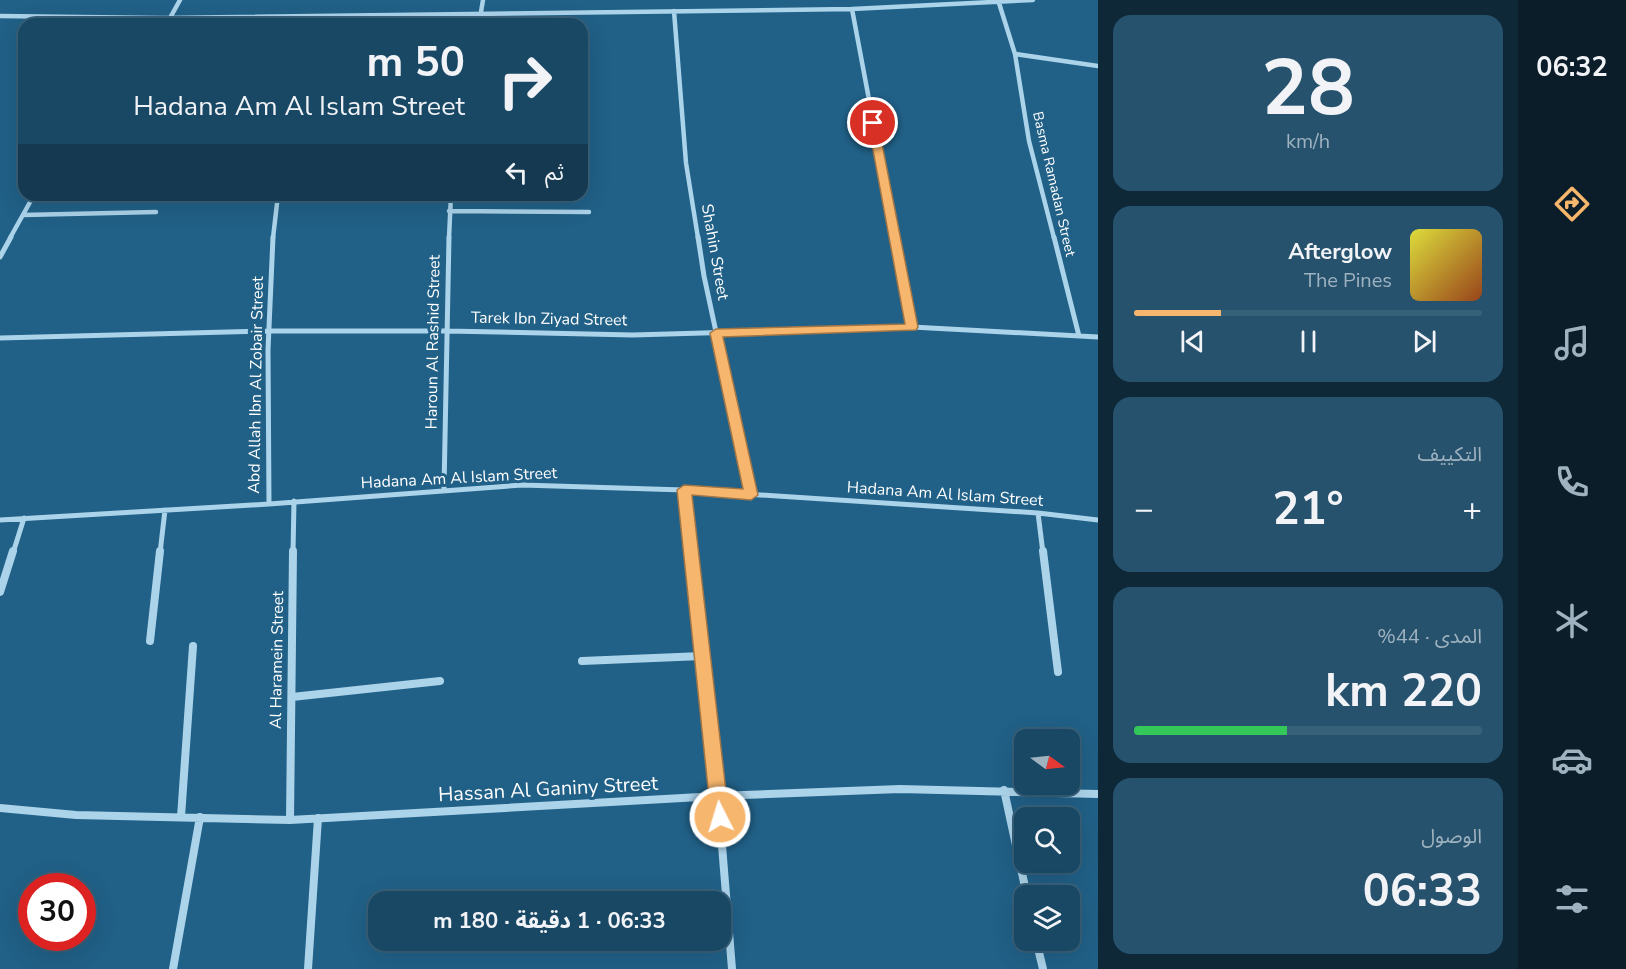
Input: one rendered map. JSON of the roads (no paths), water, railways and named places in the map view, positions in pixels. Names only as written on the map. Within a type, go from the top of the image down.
[{"type":"street","points":[[170,18],[180,0]]},
{"type":"street","points":[[480,18],[483,0]]},
{"type":"street","points":[[0,16],[170,18],[852,9],[1033,0]]},
{"type":"street","name":"Basma Ramadan Street","points":[[999,3],[1016,54],[1029,141],[1079,336]]},
{"type":"street","points":[[852,9],[912,327]]},
{"type":"street","name":"Shahin Street","points":[[674,10],[686,163],[704,276],[751,495]]},
{"type":"street","points":[[1016,54],[1098,66]]},
{"type":"street","points":[[0,257],[31,201]]},
{"type":"street","name":"Abd Allah Ibn Al Zobair Street","points":[[269,504],[267,331],[273,230],[277,201]]},
{"type":"street","name":"Haroun Al Rashid Street","points":[[444,489],[450,201]]},
{"type":"street","points":[[449,211],[589,212]]},
{"type":"street","points":[[23,214],[156,212]]},
{"type":"street","name":"Tarek Ibn Ziyad Street","points":[[0,338],[267,331],[447,331],[633,335],[912,327],[1098,337]]},
{"type":"street","name":"Hadana Am Al Islam Street","points":[[0,520],[269,504],[444,489],[522,485],[684,490],[1038,513],[1098,520]]},
{"type":"street","points":[[684,490],[718,795],[732,969]]},
{"type":"street","name":"Al Haramein Street","points":[[290,820],[294,501]]},
{"type":"street","points":[[150,640],[165,510]]},
{"type":"street","points":[[1038,513],[1058,672]]},
{"type":"street","points":[[0,592],[24,518]]},
{"type":"street","points":[[181,817],[193,646]]},
{"type":"street","points":[[582,661],[702,656]]},
{"type":"street","points":[[292,697],[440,681]]},
{"type":"street","name":"Hassan Al Ganiny Street","points":[[0,808],[76,815],[290,820],[718,795],[900,789],[1004,790],[1098,795]]},
{"type":"street","points":[[1004,790],[1025,885]]},
{"type":"street","points":[[173,969],[200,817]]},
{"type":"street","points":[[308,969],[318,818]]},
{"type":"street","points":[[1038,951],[1042,969]]}]
